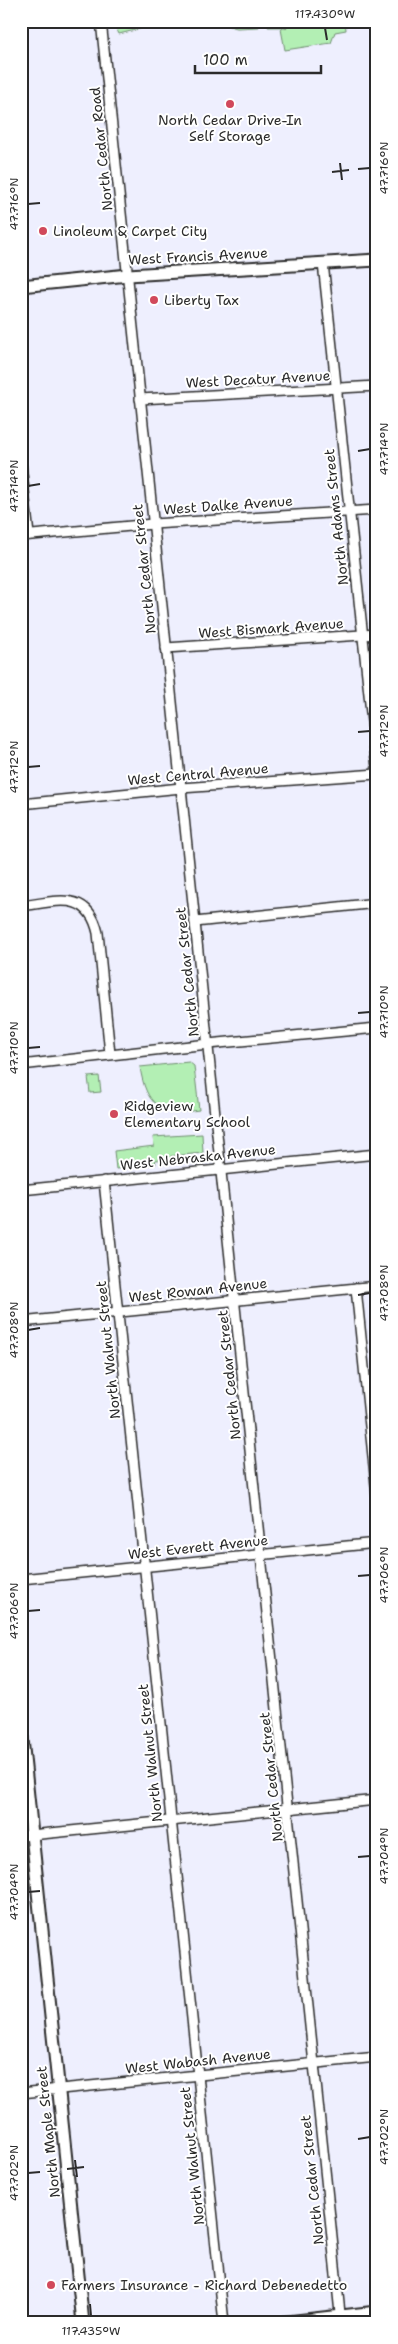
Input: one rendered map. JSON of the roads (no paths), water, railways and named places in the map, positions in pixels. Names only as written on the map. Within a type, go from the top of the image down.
[{"type":"main road","name":"West Francis Avenue","points":[[21,286],[128,275],[377,260]]},
{"type":"main road","name":"North Maple Street","points":[[21,1730],[27,1836],[59,2090],[83,2323]]},
{"type":"main road","points":[[278,2323],[341,2320],[377,2312]]},
{"type":"street","name":"North Cedar Road","points":[[101,21],[128,275]]},
{"type":"street","name":"North Adams Street","points":[[323,263],[377,768]]},
{"type":"street","name":"North Cedar Street","points":[[128,275],[341,2320]]},
{"type":"street","name":"West Decatur Avenue","points":[[140,399],[377,386]]},
{"type":"street","points":[[21,464],[25,536]]},
{"type":"street","name":"West Dalke Avenue","points":[[25,536],[153,524],[377,510]]},
{"type":"street","name":"West Bismark Avenue","points":[[166,648],[377,634]]},
{"type":"street","name":"West Central Avenue","points":[[21,804],[181,788],[377,774]]},
{"type":"street","points":[[21,906],[75,902],[85,907],[94,918],[98,933],[110,1054]]},
{"type":"street","points":[[195,922],[377,903]]},
{"type":"street","points":[[21,1065],[110,1054],[377,1028]]},
{"type":"street","name":"West Nebraska Avenue","points":[[21,1190],[221,1168],[377,1154]]},
{"type":"street","name":"North Walnut Street","points":[[104,1181],[224,2323]]},
{"type":"street","name":"West Rowan Avenue","points":[[21,1322],[377,1286]]},
{"type":"street","points":[[356,1288],[377,1496]]},
{"type":"street","name":"West Everett Avenue","points":[[21,1579],[377,1543]]},
{"type":"street","points":[[27,1836],[377,1800]]},
{"type":"street","name":"West Wabash Avenue","points":[[21,2093],[377,2057]]},
{"type":"place","name":"North Cedar Drive-In Self Storage","points":[[230,104]]},
{"type":"place","name":"Linoleum & Carpet City","points":[[43,231]]},
{"type":"place","name":"Liberty Tax","points":[[154,300]]},
{"type":"place","name":"Ridgeview Elementary School","points":[[114,1114]]},
{"type":"place","name":"Farmers Insurance - Richard Debenedetto","points":[[51,2285]]}]
